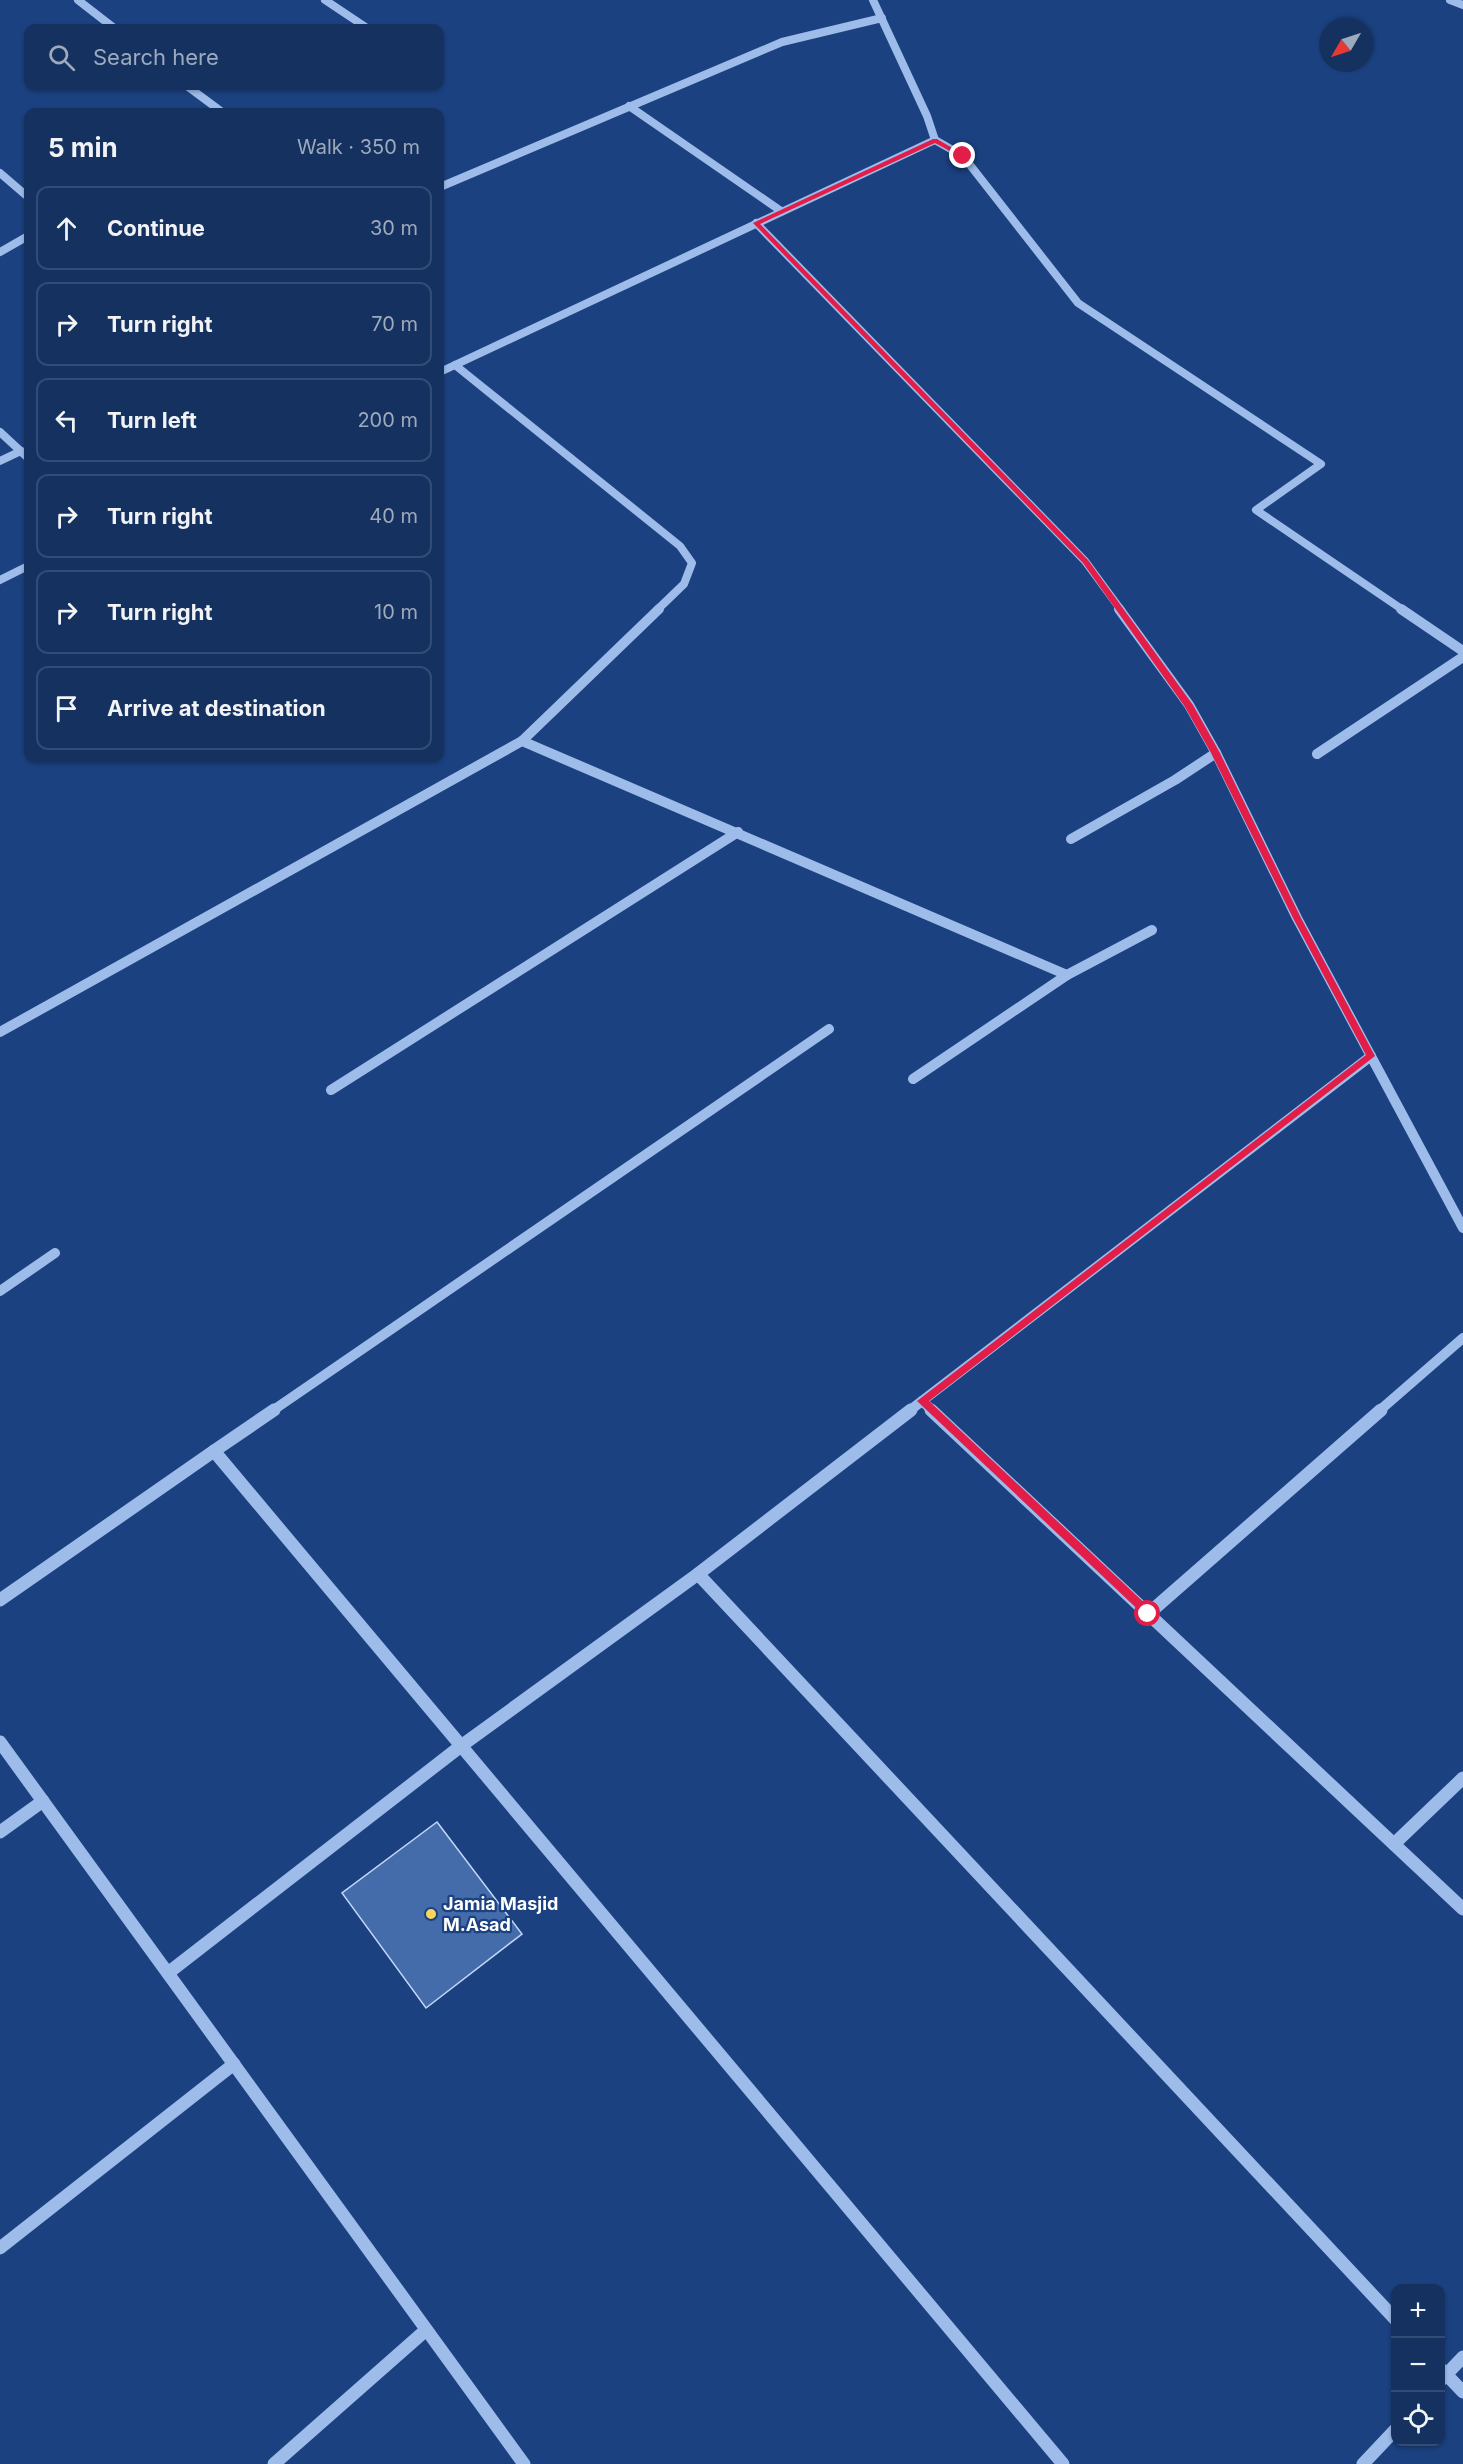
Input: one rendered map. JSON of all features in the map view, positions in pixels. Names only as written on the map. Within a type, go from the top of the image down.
[{"type":"street","points":[[78,0],[109,24]]},
{"type":"street","points":[[326,0],[361,24]]},
{"type":"street","points":[[873,0],[927,116],[935,140],[963,156],[1078,303],[1321,464],[1256,510],[1463,651]]},
{"type":"street","points":[[1450,0],[1463,5]]},
{"type":"street","points":[[444,185],[782,42],[882,18]]},
{"type":"street","points":[[192,90],[217,108]]},
{"type":"street","points":[[629,106],[781,211]]},
{"type":"street","points":[[444,370],[935,140]]},
{"type":"street","points":[[0,173],[24,194]]},
{"type":"street","points":[[756,223],[1085,561],[1189,705],[1216,753],[1297,918],[1463,1228]]},
{"type":"street","points":[[0,252],[24,239]]},
{"type":"street","points":[[0,1032],[522,741],[684,584],[692,563],[680,546],[455,365]]},
{"type":"street","points":[[0,432],[24,454]]},
{"type":"street","points":[[0,461],[21,451]]},
{"type":"street","points":[[0,580],[24,568]]},
{"type":"street","points":[[1317,754],[1463,657]]},
{"type":"street","points":[[522,741],[1067,975]]},
{"type":"street","points":[[1071,839],[1175,780],[1216,753]]},
{"type":"street","points":[[331,1090],[738,832]]},
{"type":"street","points":[[913,1079],[1067,975],[1152,930]]},
{"type":"street","points":[[0,1600],[829,1029]]},
{"type":"street","points":[[168,1973],[461,1746],[698,1574],[1371,1056]]},
{"type":"street","points":[[0,1291],[56,1253]]},
{"type":"street","points":[[1148,1614],[1463,1338]]},
{"type":"street","points":[[922,1401],[1463,1909]]},
{"type":"street","points":[[214,1451],[1063,2464]]},
{"type":"street","points":[[698,1574],[1391,2316]]},
{"type":"street","points":[[0,1742],[524,2464]]},
{"type":"street","points":[[1394,1844],[1463,1778]]},
{"type":"street","points":[[0,1832],[43,1801]]},
{"type":"street","points":[[0,2248],[234,2064]]},
{"type":"street","points":[[274,2464],[426,2330]]},
{"type":"street","points":[[1445,2372],[1463,2357]]},
{"type":"street","points":[[1445,2376],[1463,2392]]},
{"type":"street","points":[[1363,2464],[1391,2433]]},
{"type":"building","name":"Jamia Masjid M.Asad","points":[[437,1822],[522,1934],[426,2008],[342,1893]]},
{"type":"place","name":"Jamia Masjid M.Asad","points":[[431,1914]]},
{"type":"route","points":[[963,156],[935,140],[756,223],[1085,561],[1189,705],[1216,753],[1297,918],[1371,1056],[922,1401],[1148,1614]]}]
